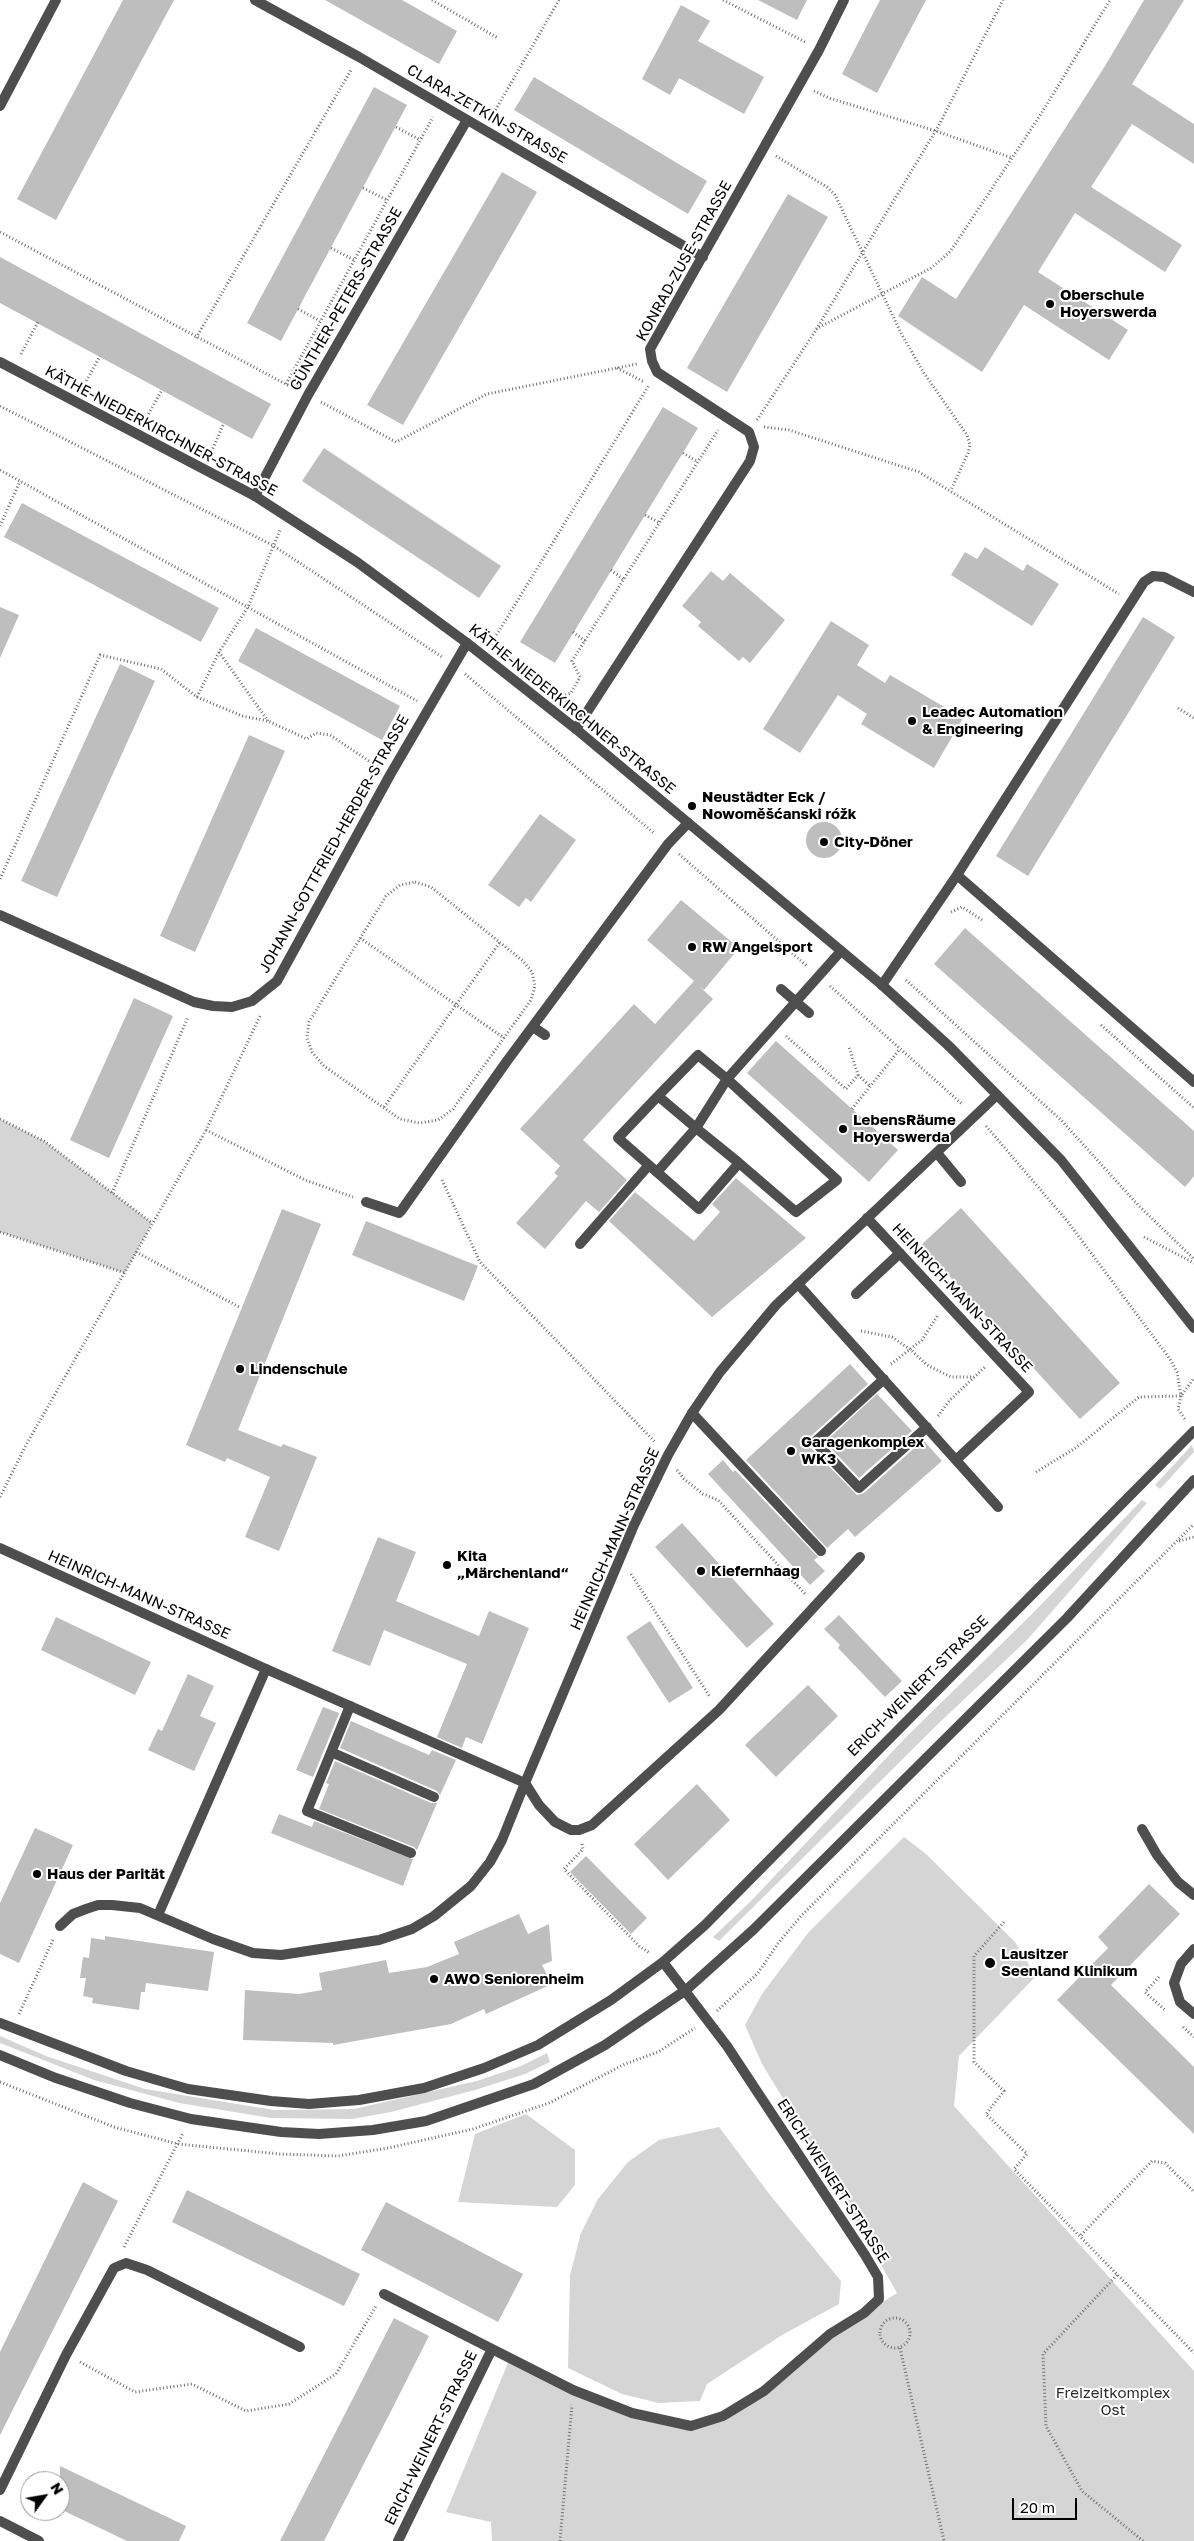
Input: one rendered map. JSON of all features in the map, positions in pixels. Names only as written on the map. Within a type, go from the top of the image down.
[{"type":"street","points":[[0,106],[56,0]]},
{"type":"street","name":"CLARA-ZETKIN-STRASSE","points":[[255,0],[484,129],[703,257]]},
{"type":"street","name":"KONRAD-ZUSE-STRASSE","points":[[657,372],[652,361],[650,349],[819,50],[844,0]]},
{"type":"street","name":"GÜNTHER-PETERS-STRASSE","points":[[255,496],[308,395],[467,120]]},
{"type":"street","name":"KÄTHE-NIEDERKIRCHNER-STRASSE","points":[[0,362],[255,496],[357,562],[467,643],[576,729],[882,984],[950,1047],[1061,1160],[1194,1328]]},
{"type":"street","points":[[576,729],[750,461],[754,447],[751,429],[657,372]]},
{"type":"street","points":[[882,984],[957,875],[1144,582],[1153,576],[1164,577],[1194,592]]},
{"type":"street","name":"JOHANN-GOTTFRIED-HERDER-STRASSE","points":[[0,915],[194,1002],[213,1006],[232,1006],[252,1001],[277,981],[390,775],[467,643]]},
{"type":"street","points":[[366,1202],[399,1213],[533,1026],[668,844],[688,823]]},
{"type":"street","points":[[957,875],[1194,1082]]},
{"type":"street","points":[[580,1244],[653,1168],[696,1128],[727,1079],[841,951]]},
{"type":"street","points":[[781,989],[809,1013]]},
{"type":"street","points":[[533,1026],[545,1035]]},
{"type":"street","points":[[658,1096],[739,1163],[796,1212],[837,1180],[698,1054],[658,1096],[618,1138],[699,1209],[739,1163]]},
{"type":"street","name":"HEINRICH-MANN-STRASSE","points":[[60,1926],[73,1914],[98,1905],[140,1908],[253,1953],[281,1955],[379,1940],[412,1929],[434,1916],[471,1886],[490,1862],[502,1840],[620,1556],[668,1455],[692,1413],[748,1336],[798,1284],[997,1095]]},
{"type":"street","points":[[936,1153],[961,1182]]},
{"type":"street","name":"HEINRICH-MANN-STRASSE","points":[[867,1218],[1029,1392],[956,1460]]},
{"type":"street","points":[[856,1294],[900,1254]]},
{"type":"street","points":[[798,1284],[998,1507]]},
{"type":"street","points":[[884,1379],[815,1442],[858,1488],[929,1430]]},
{"type":"street","points":[[692,1413],[821,1551]]},
{"type":"street","name":"ERICH-WEINERT-STRASSE","points":[[0,2023],[126,2071],[188,2089],[272,2101],[333,2103],[392,2095],[424,2088],[511,2058],[565,2030],[663,1962],[705,1925],[1194,1431]]},
{"type":"street","points":[[0,2055],[56,2078],[121,2100],[191,2119],[246,2128],[319,2134],[373,2130],[426,2120],[534,2084],[604,2045],[686,1990],[753,1930],[1067,1618],[1194,1480]]},
{"type":"street","name":"HEINRICH-MANN-STRASSE","points":[[0,1548],[266,1669],[525,1783]]},
{"type":"street","points":[[525,1783],[539,1805],[555,1822],[572,1830],[579,1830],[592,1824],[719,1710],[816,1607],[860,1557]]},
{"type":"street","points":[[158,1916],[266,1669]]},
{"type":"street","points":[[350,1706],[308,1812],[411,1853]]},
{"type":"street","points":[[331,1752],[434,1797]]},
{"type":"street","points":[[1142,1829],[1157,1855],[1173,1875],[1194,1895]]},
{"type":"street","points":[[1194,1950],[1181,1964],[1174,1983],[1180,2002],[1194,2014]]},
{"type":"street","name":"ERICH-WEINERT-STRASSE","points":[[384,2294],[573,2390],[632,2414],[691,2426],[723,2416],[764,2391],[830,2334],[864,2313],[879,2299],[878,2277],[865,2255],[727,2046],[663,1962]]},
{"type":"street","points":[[0,2490],[66,2355],[114,2268],[126,2263],[147,2270],[300,2348]]},
{"type":"street","name":"ERICH-WEINERT-STRASSE","points":[[398,2541],[492,2349]]},
{"type":"street","points":[[0,2521],[39,2541]]},
{"type":"path","points":[[432,0],[498,38]]},
{"type":"path","points":[[484,129],[559,0]]},
{"type":"path","points":[[723,0],[819,50]]},
{"type":"path","points":[[751,429],[816,330],[936,131],[969,71],[1003,0]]},
{"type":"path","points":[[816,330],[931,268],[950,252],[1012,158],[1110,0]]},
{"type":"path","points":[[196,338],[358,57]]},
{"type":"path","points":[[800,84],[828,98],[936,131],[1012,158]]},
{"type":"path","points":[[286,384],[440,105]]},
{"type":"path","points":[[396,127],[420,140]]},
{"type":"path","points":[[763,149],[817,181],[835,195],[924,373],[967,435],[970,445],[968,453],[952,490]]},
{"type":"path","points":[[363,188],[387,200]]},
{"type":"path","points":[[331,248],[354,260]]},
{"type":"path","points":[[298,309],[320,321]]},
{"type":"path","points":[[21,354],[38,322]]},
{"type":"path","points":[[83,388],[100,356]]},
{"type":"path","points":[[617,368],[657,390]]},
{"type":"path","points":[[484,656],[657,372]]},
{"type":"path","points":[[145,420],[162,390]]},
{"type":"path","points":[[210,455],[224,423]]},
{"type":"path","points":[[562,696],[571,693],[580,677],[572,662],[719,429],[711,424]]},
{"type":"path","points":[[751,429],[788,430],[900,464],[919,472],[952,490],[1132,602]]},
{"type":"path","points":[[683,453],[698,462]]},
{"type":"path","points":[[0,470],[429,708]]},
{"type":"path","points":[[0,526],[20,481]]},
{"type":"path","points":[[645,514],[660,523]]},
{"type":"path","points":[[197,697],[219,652],[248,607],[286,517]]},
{"type":"path","points":[[611,570],[624,580]]},
{"type":"path","points":[[573,632],[585,641]]},
{"type":"path","points":[[219,652],[268,721]]},
{"type":"path","points":[[0,879],[100,655],[161,669],[197,697],[242,716],[268,721],[308,739],[316,733],[330,734],[390,775]]},
{"type":"path","points":[[1178,708],[1194,718]]},
{"type":"path","points":[[415,882],[431,887],[500,942],[523,960],[532,972],[535,986],[531,1000],[454,1109],[438,1120],[419,1123],[400,1119],[324,1066],[312,1052],[307,1038],[309,1022],[386,896],[400,885],[415,882]]},
{"type":"path","points":[[945,915],[962,907],[990,926]]},
{"type":"path","points":[[360,938],[504,1038]]},
{"type":"path","points":[[384,1107],[500,942]]},
{"type":"path","points":[[908,974],[906,982],[973,1039],[1061,1120],[1138,1205],[1194,1258]]},
{"type":"path","points":[[112,1193],[194,1002]]},
{"type":"path","points":[[0,1497],[26,1445],[206,1130],[264,1007]]},
{"type":"path","points":[[1098,1022],[1194,1108]]},
{"type":"path","points":[[775,1026],[846,1089],[858,1076]]},
{"type":"path","points":[[849,1047],[858,1076],[870,1086]]},
{"type":"path","points":[[852,1109],[900,1049]]},
{"type":"path","points":[[0,1118],[44,1141],[152,1222]]},
{"type":"path","points":[[206,1130],[305,1180],[366,1202]]},
{"type":"path","points":[[434,1164],[480,1262],[668,1455],[684,1479],[703,1494],[718,1500],[816,1607]]},
{"type":"path","points":[[0,1232],[125,1273]]},
{"type":"path","points":[[1142,1236],[1194,1263]]},
{"type":"path","points":[[136,1252],[241,1308]]},
{"type":"path","points":[[884,1379],[890,1365],[897,1358],[911,1350],[930,1330],[938,1316],[942,1298]]},
{"type":"path","points":[[840,1330],[881,1334],[892,1337],[911,1350],[927,1365],[944,1374],[956,1378],[974,1377]]},
{"type":"path","points":[[929,1430],[942,1409],[997,1356]]},
{"type":"path","points":[[1036,1472],[1078,1447],[1139,1397],[1180,1396],[1194,1378]]},
{"type":"path","points":[[707,2020],[758,1973],[778,1942],[801,1916],[1194,1524]]},
{"type":"path","points":[[1178,1541],[1194,1537]]},
{"type":"path","points":[[620,1556],[719,1710]]},
{"type":"path","points":[[579,1830],[584,1850],[564,1869],[640,1947],[663,1962]]},
{"type":"path","points":[[1004,1922],[974,1956],[974,2062],[1004,2091],[986,2114],[1027,2154],[1014,2169],[1081,2235],[1116,2275],[1194,2353]]},
{"type":"path","points":[[13,2028],[60,1926]]},
{"type":"path","points":[[114,2268],[191,2119]]},
{"type":"path","points":[[1081,2235],[1152,2162],[1165,2163],[1194,2192]]},
{"type":"path","points":[[1116,2275],[1043,2354],[1046,2426],[1082,2491],[1143,2541]]},
{"type":"path","points":[[66,2355],[135,2392],[192,2384],[246,2411],[290,2404],[336,2374],[384,2294]]},
{"type":"path","points":[[890,2318],[902,2320],[909,2327],[910,2337],[900,2348],[889,2347],[880,2337],[882,2327],[890,2318]]},
{"type":"path","points":[[900,2348],[944,2541]]},
{"type":"path","points":[[560,2541],[573,2390]]},
{"type":"green space","points":[[0,1119],[44,1141],[152,1223],[125,1273],[0,1232]]},
{"type":"green space","points":[[1192,1445],[1194,1452],[1160,1489],[1155,1485]]},
{"type":"green space","points":[[1142,1500],[1147,1503],[1027,1640],[938,1724],[719,1941],[713,1937],[751,1901],[907,1736],[1032,1614]]},
{"type":"green space","name":"Freizeitkomplex Ost","points":[[904,1837],[926,1854],[1015,1942],[1036,1976],[959,2056],[954,2106],[1194,2371],[1194,2541],[492,2541],[491,2522],[446,2512],[510,2358],[573,2390],[691,2426],[723,2416],[830,2334],[897,2293],[840,2192],[762,2064],[745,2025],[762,1994],[808,1933]]},
{"type":"green space","points":[[0,2036],[46,2056],[145,2089],[274,2110],[354,2109],[477,2081],[521,2066],[547,2053],[550,2062],[525,2074],[475,2090],[391,2112],[352,2119],[271,2118],[179,2103],[94,2080],[0,2043]]},
{"type":"green space","points":[[526,2114],[575,2150],[575,2185],[557,2207],[458,2202],[475,2134]]},
{"type":"green space","points":[[719,2127],[770,2195],[841,2281],[839,2304],[782,2335],[707,2384],[700,2401],[659,2403],[622,2394],[568,2368],[570,2275],[581,2233],[598,2199],[628,2162],[659,2140]]},
{"type":"building","points":[[123,0],[174,0],[56,220],[17,199]]},
{"type":"building","points":[[325,0],[402,0],[457,31],[439,64]]},
{"type":"building","points":[[758,0],[807,0],[797,20]]},
{"type":"building","points":[[880,0],[926,0],[877,93],[842,74]]},
{"type":"building","points":[[1144,0],[1184,0],[1132,84],[1194,124],[1194,164],[1132,124],[1091,187],[1182,245],[1165,272],[1075,213],[1038,272],[1128,330],[1109,360],[1024,305],[982,372],[898,316],[922,277],[956,299],[1105,66]]},
{"type":"building","points":[[681,5],[710,21],[698,41],[764,77],[744,114],[679,78],[670,95],[642,79]]},
{"type":"building","points":[[534,77],[707,181],[688,214],[514,110]]},
{"type":"building","points":[[374,87],[407,105],[281,341],[247,323]]},
{"type":"building","points":[[502,172],[537,192],[403,425],[367,405]]},
{"type":"building","points":[[788,194],[828,217],[727,392],[687,368]]},
{"type":"building","points":[[0,257],[271,404],[252,439],[0,303]]},
{"type":"building","points":[[663,407],[698,428],[555,663],[520,642]]},
{"type":"building","points":[[324,448],[501,566],[479,598],[302,481]]},
{"type":"building","points":[[22,503],[219,608],[201,642],[4,537]]},
{"type":"building","points":[[985,547],[1023,571],[1027,564],[1059,584],[1032,626],[951,575],[965,552],[977,559]]},
{"type":"building","points":[[711,571],[723,581],[730,573],[785,620],[750,663],[743,657],[739,661],[698,626],[701,622],[682,606]]},
{"type":"building","points":[[0,607],[19,615],[0,658]]},
{"type":"building","points":[[1143,617],[1175,637],[1028,876],[996,856]]},
{"type":"building","points":[[831,621],[869,645],[857,665],[885,683],[890,675],[963,718],[934,768],[861,724],[867,714],[838,695],[800,753],[763,729]]},
{"type":"building","points":[[256,628],[400,706],[382,740],[238,661]]},
{"type":"building","points":[[120,664],[155,681],[57,897],[21,881]]},
{"type":"building","points":[[249,735],[285,751],[195,952],[160,936]]},
{"type":"building","points":[[540,814],[576,840],[531,902],[526,898],[519,907],[488,885]]},
{"type":"building","name":"City-Döner","points":[[824,822],[831,823],[837,827],[841,833],[841,847],[837,853],[831,857],[824,858],[817,857],[811,853],[807,847],[806,840],[807,833],[811,827],[817,823]]},
{"type":"building","points":[[681,900],[739,948],[704,990],[699,986],[713,999],[583,1140],[627,1180],[599,1212],[586,1201],[545,1249],[516,1223],[558,1176],[554,1173],[560,1166],[520,1129],[634,1004],[655,1024],[694,981],[647,940]]},
{"type":"building","points":[[965,928],[1194,1131],[1194,1176],[1185,1187],[934,964]]},
{"type":"building","points":[[134,998],[173,1016],[109,1158],[70,1140]]},
{"type":"building","name":"LebensRäume Hoyerswerda","points":[[776,1041],[898,1150],[869,1182],[747,1073]]},
{"type":"building","points":[[736,1178],[806,1238],[712,1317],[609,1221],[635,1192],[694,1241],[720,1212],[712,1204]]},
{"type":"building","points":[[961,1208],[1120,1383],[1080,1419],[921,1245]]},
{"type":"building","name":"Lindenschule","points":[[282,1209],[321,1224],[238,1430],[281,1447],[283,1444],[317,1457],[279,1551],[245,1537],[270,1477],[227,1458],[225,1462],[186,1445]]},
{"type":"building","points":[[366,1221],[478,1266],[464,1301],[352,1255]]},
{"type":"building","points":[[850,1364],[868,1384],[810,1437],[808,1443],[810,1447],[857,1495],[864,1493],[921,1442],[925,1442],[942,1461],[855,1537],[848,1529],[827,1548],[746,1460]]},
{"type":"building","points":[[877,1394],[912,1431],[859,1478],[825,1442]]},
{"type":"building","points":[[723,1460],[733,1472],[735,1470],[818,1557],[814,1560],[825,1571],[810,1585],[708,1474]]},
{"type":"building","name":"Kiefernhaag","points":[[682,1523],[774,1624],[747,1648],[655,1547]]},
{"type":"building","points":[[378,1537],[416,1552],[396,1601],[479,1636],[489,1611],[529,1628],[482,1744],[466,1737],[462,1748],[437,1737],[467,1664],[384,1630],[370,1666],[332,1651]]},
{"type":"building","points":[[839,1615],[902,1681],[885,1697],[838,1648],[840,1645],[824,1629]]},
{"type":"building","points":[[56,1617],[151,1662],[135,1695],[41,1650]]},
{"type":"building","points":[[650,1621],[693,1688],[669,1703],[626,1637]]},
{"type":"building","points":[[188,1674],[214,1686],[200,1716],[216,1723],[194,1771],[148,1750],[158,1729],[162,1731]]},
{"type":"building","points":[[808,1685],[838,1716],[776,1777],[745,1745]]},
{"type":"building","points":[[323,1707],[339,1713],[313,1777],[296,1770]]},
{"type":"building","points":[[351,1721],[429,1755],[432,1750],[456,1760],[440,1795],[437,1791],[340,1748]]},
{"type":"building","points":[[335,1761],[431,1803],[437,1803],[417,1850],[414,1847],[319,1809],[329,1784],[326,1783]]},
{"type":"building","points":[[697,1784],[730,1820],[668,1880],[634,1844]]},
{"type":"building","points":[[279,1814],[312,1827],[314,1821],[413,1859],[403,1886],[271,1833]]},
{"type":"building","name":"Haus der Parität","points":[[35,1828],[73,1845],[19,1963],[0,1954],[0,1903]]},
{"type":"building","points":[[586,1856],[647,1918],[631,1934],[570,1872]]},
{"type":"building","points":[[1149,1884],[1180,1914],[1111,1985],[1194,2067],[1194,2134],[1057,2000],[1108,1948],[1098,1937]]},
{"type":"building","name":"AWO Seniorenheim","points":[[519,1914],[528,1934],[549,1924],[552,1961],[542,1965],[552,1984],[486,2014],[484,2009],[451,2024],[333,2045],[333,2043],[243,2040],[245,1990],[299,1994],[322,1990],[319,1973],[386,1960],[389,1973],[427,1967],[459,1954],[454,1942]]},
{"type":"building","points":[[105,1936],[214,1952],[208,1991],[146,1983],[145,1992],[141,1992],[139,2010],[92,2003],[93,1998],[83,1996],[86,1978],[80,1978],[83,1957],[89,1958],[91,1938],[105,1940]]},
{"type":"building","points":[[83,2182],[118,2201],[0,2435],[0,2352]]},
{"type":"building","points":[[187,2190],[360,2274],[344,2306],[172,2222]]},
{"type":"building","points":[[386,2202],[523,2274],[498,2322],[361,2250]]},
{"type":"building","points":[[394,2318],[429,2336],[389,2415],[324,2541],[280,2541]]},
{"type":"building","points":[[60,2466],[186,2526],[179,2541],[127,2541],[70,2514],[70,2471],[60,2471]]},
{"type":"place","name":"Oberschule Hoyerswerda","points":[[1050,304]]},
{"type":"place","name":"Leadec Automation & Engineering","points":[[912,721]]},
{"type":"place","name":"Neustädter Eck / Nowoměšćanski róžk","points":[[692,806]]},
{"type":"place","name":"City-Döner","points":[[824,842]]},
{"type":"place","name":"RW Angelsport","points":[[692,947]]},
{"type":"place","name":"LebensRäume Hoyerswerda","points":[[843,1129]]},
{"type":"place","name":"Lindenschule","points":[[240,1369]]},
{"type":"place","name":"Garagenkomplex WK3","points":[[791,1451]]},
{"type":"place","name":"Kita „Märchenland“","points":[[447,1565]]},
{"type":"place","name":"Kiefernhaag","points":[[701,1571]]},
{"type":"place","name":"Haus der Parität","points":[[37,1874]]},
{"type":"place","name":"Lausitzer Seenland Klinikum","points":[[990,1963]]},
{"type":"place","name":"AWO Seniorenheim","points":[[434,1979]]}]
